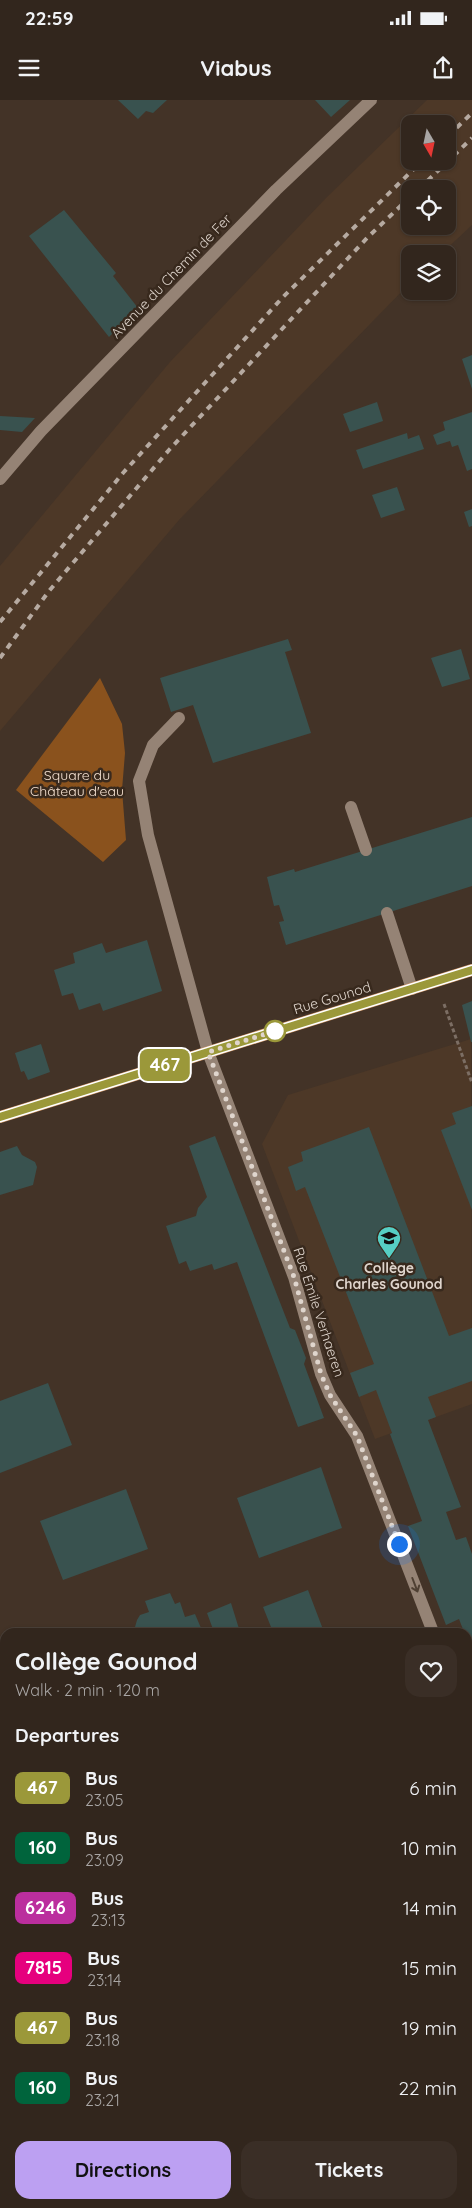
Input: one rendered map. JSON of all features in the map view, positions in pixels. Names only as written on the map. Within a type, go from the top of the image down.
[{"type":"main road","name":"Rue Gounod","points":[[0,1117],[472,970]]},
{"type":"street","name":"Avenue du Chemin de Fer","points":[[0,478],[41,431],[276,190],[371,100]]},
{"type":"street","name":"Rue Émile Verhaeren","points":[[179,718],[153,745],[139,781],[148,835],[208,1052],[294,1277],[321,1374],[330,1395],[357,1436],[431,1628]]},
{"type":"street","points":[[351,807],[366,850]]},
{"type":"street","points":[[387,913],[412,989]]},
{"type":"path","points":[[436,982],[472,1083]]},
{"type":"shaded area","points":[[427,100],[472,100],[472,225],[451,245],[401,245],[401,292],[179,520],[0,731],[0,566],[170,362],[326,198],[401,125],[401,170],[456,170],[456,115],[412,115]]},
{"type":"shaded area","name":"Collège Charles Gounod","points":[[471,1039],[472,1404],[375,1439],[262,1144],[288,1095]]},
{"type":"green space","name":"Square du Château d'eau","points":[[100,678],[122,724],[125,753],[122,790],[126,840],[103,862],[16,790]]},
{"type":"building","points":[[118,100],[167,100],[153,113],[146,111],[138,119]]},
{"type":"building","points":[[315,100],[350,100],[331,117]]},
{"type":"building","points":[[64,210],[116,273],[113,276],[138,308],[109,337],[29,236]]},
{"type":"building","points":[[472,355],[472,389],[462,359]]},
{"type":"building","points":[[377,402],[383,421],[350,432],[343,414]]},
{"type":"building","points":[[472,412],[472,469],[467,471],[458,445],[452,447],[450,441],[437,445],[433,435],[445,430],[443,422]]},
{"type":"building","points":[[0,416],[35,418],[22,432],[0,430]]},
{"type":"building","points":[[407,433],[408,439],[419,435],[424,449],[363,469],[356,450]]},
{"type":"building","points":[[397,487],[405,510],[381,518],[372,495]]},
{"type":"building","points":[[472,509],[472,526],[469,527],[464,512]]},
{"type":"building","points":[[288,639],[292,650],[285,652],[311,733],[213,763],[193,705],[171,712],[160,678]]},
{"type":"building","points":[[461,649],[470,679],[442,687],[431,658]]},
{"type":"building","points":[[472,817],[472,886],[286,945],[279,922],[284,921],[279,905],[274,906],[267,877],[294,869],[295,872]]},
{"type":"building","points":[[147,940],[162,991],[103,1011],[100,1003],[79,1010],[73,993],[62,996],[54,970],[75,963],[73,953],[102,943],[106,953]]},
{"type":"building","points":[[472,1001],[472,1042],[471,1042],[462,1005]]},
{"type":"building","points":[[41,1044],[50,1072],[28,1080],[24,1071],[21,1072],[15,1053]]},
{"type":"building","points":[[472,1106],[472,1210],[441,1130],[456,1124],[452,1113]]},
{"type":"building","points":[[369,1127],[449,1336],[472,1328],[472,1381],[428,1397],[436,1417],[428,1420],[461,1507],[446,1512],[456,1540],[466,1537],[472,1554],[472,1628],[462,1628],[459,1619],[446,1625],[408,1526],[422,1521],[376,1390],[359,1397],[350,1373],[374,1364],[305,1187],[296,1191],[288,1167],[303,1161],[301,1152]]},
{"type":"building","points":[[215,1136],[290,1328],[295,1330],[306,1358],[304,1364],[324,1418],[298,1427],[237,1262],[214,1270],[212,1264],[190,1271],[186,1261],[179,1264],[166,1226],[196,1216],[198,1208],[207,1197],[189,1146]]},
{"type":"building","points":[[17,1146],[22,1155],[35,1162],[37,1167],[33,1185],[0,1195],[0,1152]]},
{"type":"building","points":[[48,1383],[72,1445],[0,1473],[0,1401]]},
{"type":"building","points":[[321,1467],[342,1528],[259,1558],[237,1498]]},
{"type":"building","points":[[126,1489],[148,1549],[63,1580],[40,1521]]},
{"type":"building","points":[[308,1590],[322,1628],[271,1628],[263,1607]]},
{"type":"building","points":[[170,1593],[175,1604],[180,1602],[185,1617],[195,1614],[201,1628],[136,1628],[140,1615],[149,1612],[145,1601]]},
{"type":"building","points":[[231,1603],[239,1628],[213,1628],[207,1613]]},
{"type":"railway","points":[[456,128],[472,113]]},
{"type":"railway","points":[[428,180],[472,138]]},
{"type":"railway","points":[[0,622],[123,473],[283,297],[413,170]]},
{"type":"railway","points":[[0,658],[49,591],[169,450],[367,238],[401,206]]},
{"type":"bus line","name":"467","points":[[0,1117],[472,970]]},
{"type":"place","name":"Collège Charles Gounod","points":[[389,1259]]},
{"type":"route","points":[[275,1031],[282,1029],[208,1052],[294,1277],[321,1374],[330,1395],[357,1436],[399,1544]]}]
